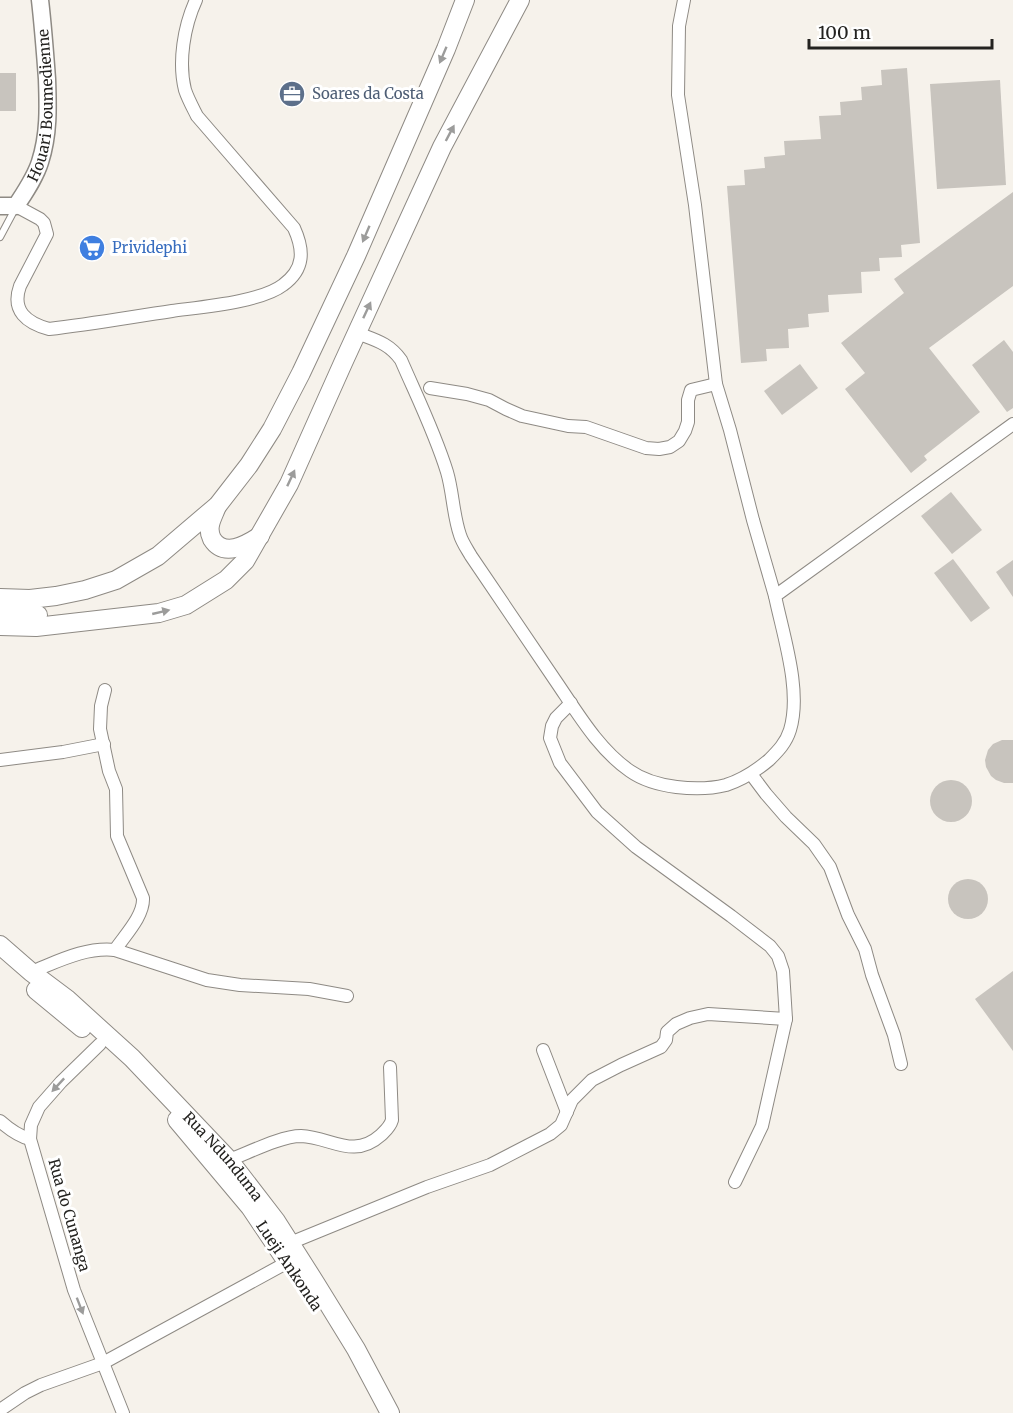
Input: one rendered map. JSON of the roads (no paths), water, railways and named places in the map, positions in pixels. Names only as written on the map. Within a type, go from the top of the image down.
[{"type":"main road","points":[[0,598],[30,599],[56,596],[116,580],[158,556],[218,505],[249,465],[272,429],[301,373],[356,256],[465,0]]},
{"type":"main road","points":[[0,626],[36,627],[159,613],[186,604],[226,580],[245,561],[289,484],[442,147],[520,0]]},
{"type":"main road","points":[[218,505],[210,525],[210,535],[215,543],[222,548],[234,549],[260,536]]},
{"type":"main road","points":[[0,587],[58,584],[105,574],[152,552],[202,519]]},
{"type":"main road","points":[[0,613],[103,620]]},
{"type":"main road","name":"Rua Ndunduma","points":[[0,945],[67,999],[132,1058],[229,1160],[276,1221],[356,1348],[390,1413]]},
{"type":"main road","name":"Lueji Ankonda","points":[[0,960],[122,1063],[213,1162],[250,1207],[324,1317],[375,1413]]},
{"type":"street","name":"Houari Boumedienne","points":[[8,206],[38,168],[48,130],[45,38],[40,0]]},
{"type":"street","points":[[8,206],[40,219],[44,224],[46,234],[20,286],[18,304],[21,314],[30,322],[50,329],[227,303],[271,292],[292,277],[301,257],[301,246],[294,228],[197,116],[190,104],[183,73],[183,44],[196,0]]},
{"type":"street","points":[[357,333],[385,344],[401,360],[446,469],[452,488],[460,537],[571,703],[595,737],[614,758],[630,772],[647,780],[667,786],[708,788],[728,784],[751,774],[780,750],[790,731],[793,684],[775,596],[716,384],[678,95],[679,26],[684,0]]},
{"type":"street","points":[[430,388],[489,400],[522,416],[586,428],[646,448],[659,449],[670,447],[679,441],[685,431],[688,422],[687,400],[691,390],[716,384]]},
{"type":"street","points":[[775,596],[1013,424]]},
{"type":"street","points":[[105,690],[101,706],[100,729],[109,771],[116,789],[117,836],[143,898],[137,918],[115,950]]},
{"type":"street","points":[[571,703],[556,718],[550,738],[560,763],[597,812],[636,847],[770,946],[778,956],[783,971],[786,1019],[762,1126],[735,1182]]},
{"type":"street","points":[[0,760],[104,744]]},
{"type":"street","points":[[751,774],[786,817],[814,844],[830,867],[848,915],[865,949],[894,1035],[901,1064]]},
{"type":"street","points":[[31,972],[97,949],[115,950],[207,980],[240,985],[309,989],[347,996]]},
{"type":"street","points":[[290,1244],[427,1187],[490,1165],[550,1134],[561,1125],[572,1100],[592,1080],[661,1047],[666,1040],[667,1032],[676,1024],[708,1014],[786,1019]]},
{"type":"street","points":[[0,1121],[9,1129],[30,1139],[31,1125],[39,1107],[100,1044]]},
{"type":"street","points":[[543,1050],[567,1112]]},
{"type":"street","points":[[229,1160],[285,1138],[300,1136],[349,1148],[375,1140],[389,1127],[392,1120],[390,1067]]},
{"type":"street","name":"Rua do Cunanga","points":[[30,1139],[74,1290],[123,1413]]},
{"type":"street","points":[[0,1410],[40,1385],[102,1363],[288,1262]]},
{"type":"lane","points":[[0,237],[8,206]]},
{"type":"place","name":"Soares da Costa","points":[[292,94]]},
{"type":"place","name":"Prividephi","points":[[92,248]]}]
